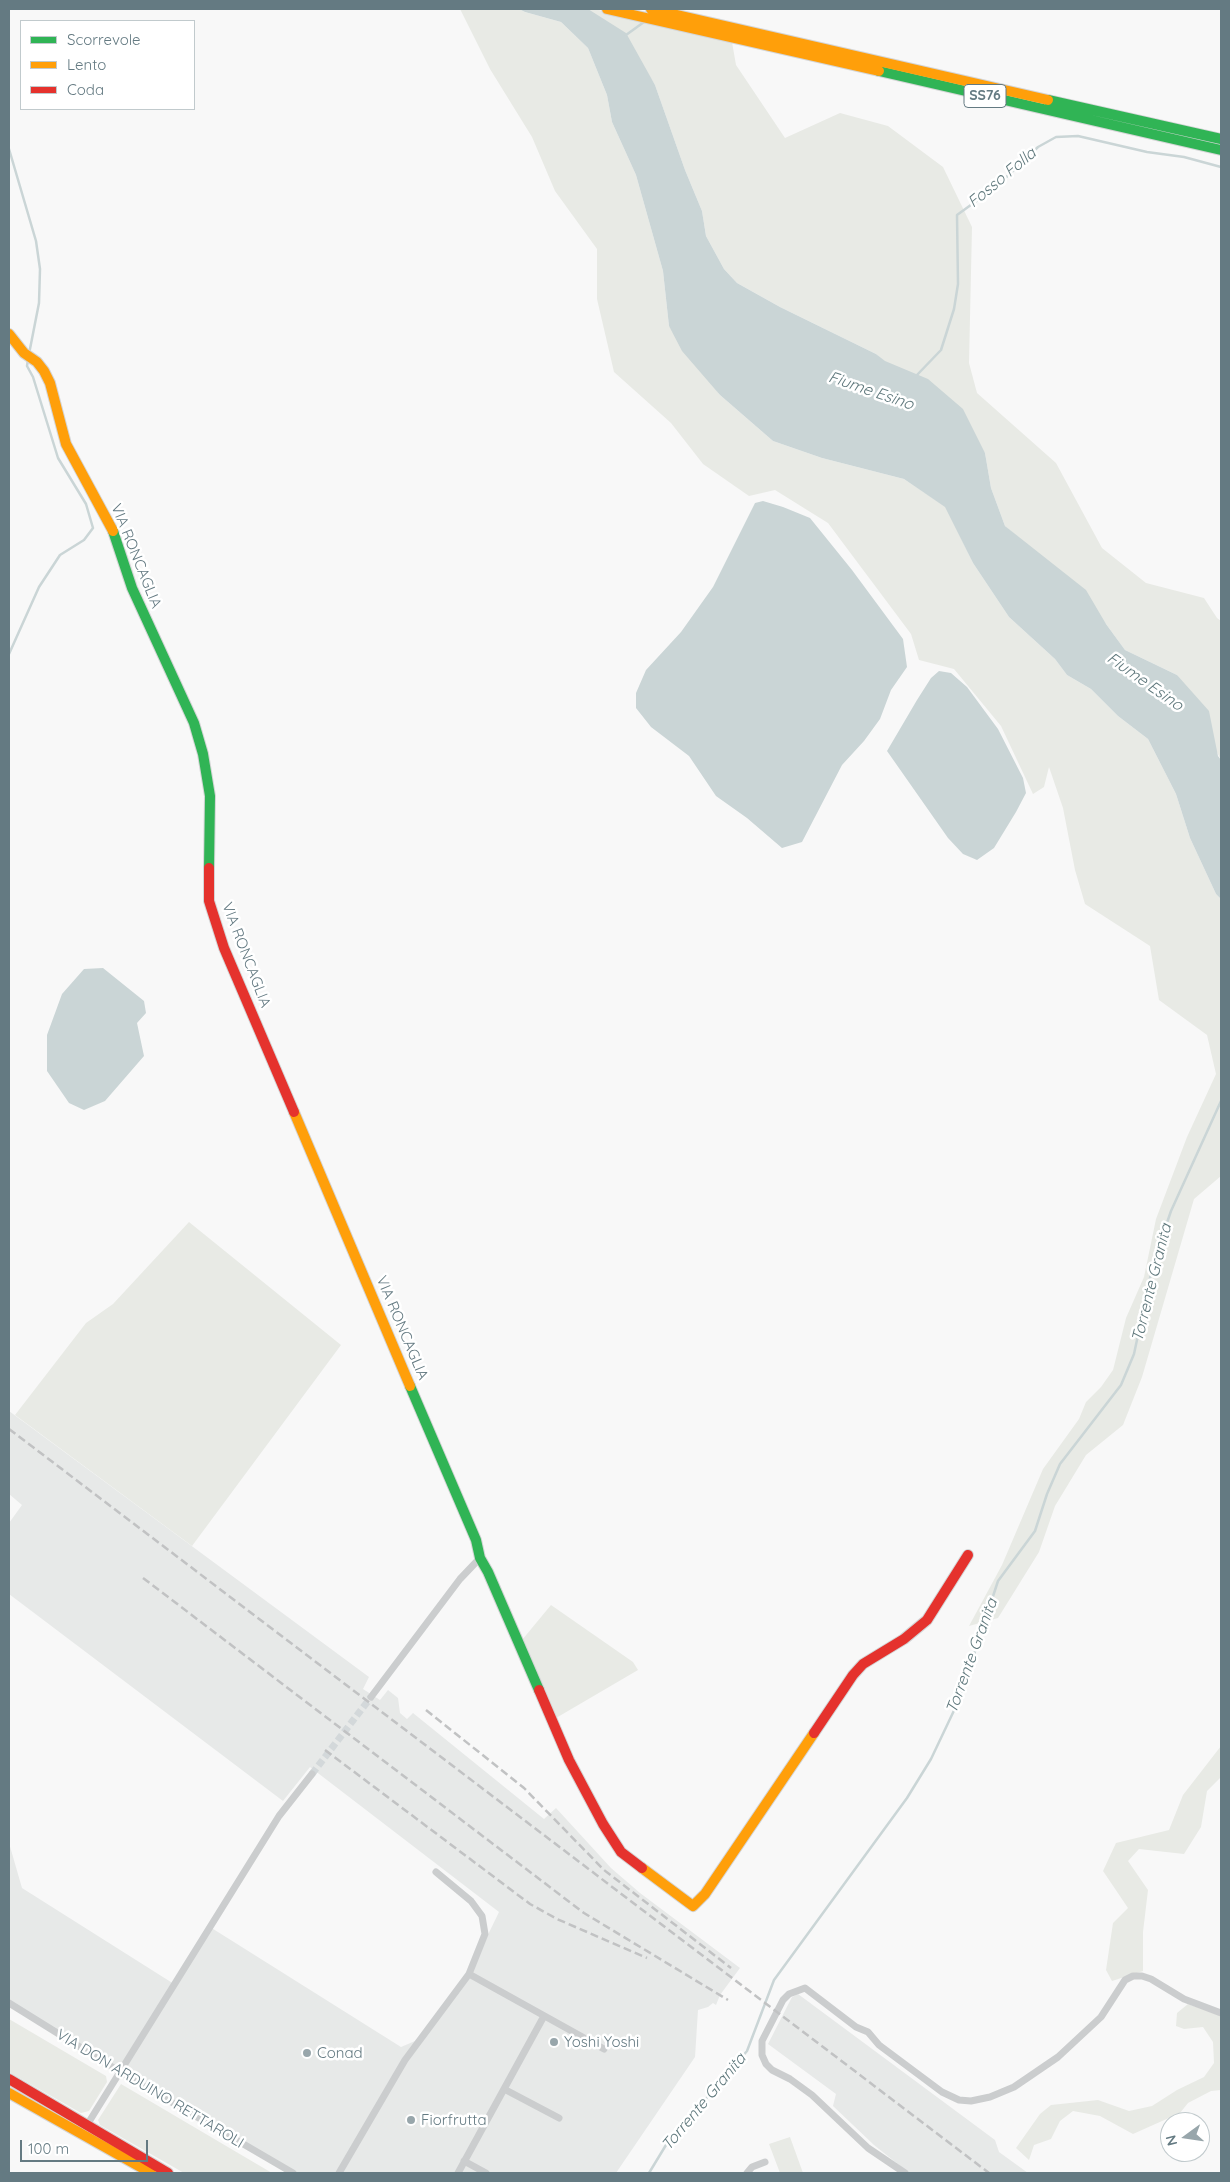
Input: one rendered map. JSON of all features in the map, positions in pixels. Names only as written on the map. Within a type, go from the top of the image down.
[{"type":"main road","name":"SS76","points":[[607,9],[1221,139]]},
{"type":"main road","name":"SS76","points":[[651,9],[751,38],[1221,150]]},
{"type":"main road","name":"VIA RONCAGLIA","points":[[9,334],[24,353],[44,371],[50,383],[61,428],[70,452],[114,534],[132,588],[199,738],[210,796],[210,902],[224,948],[472,1531],[480,1558],[488,1572],[570,1760],[603,1824],[625,1855],[693,1906],[710,1886],[853,1675],[864,1664],[904,1639],[927,1620],[968,1555]]},
{"type":"main road","points":[[9,2079],[168,2173]]},
{"type":"main road","points":[[9,2092],[151,2173]]},
{"type":"street","points":[[371,1696],[460,1579],[480,1558]]},
{"type":"street","points":[[87,2125],[279,1816],[312,1774]]},
{"type":"street","points":[[339,2173],[405,2060],[470,1974],[485,1934],[482,1916],[471,1901],[436,1872]]},
{"type":"street","points":[[470,1974],[604,2049]]},
{"type":"street","points":[[905,2173],[868,2148],[812,2095],[790,2079],[772,2070],[766,2064],[761,2049],[762,2041],[788,1994],[805,1988],[856,2027],[868,2032],[879,2045],[942,2092],[959,2100],[971,2101],[990,2097],[1014,2087],[1058,2057],[1102,2017],[1125,1980],[1133,1976],[1151,1979],[1184,1999],[1221,2013]]},
{"type":"street","name":"VIA DON ARDUINO RETTAROLI","points":[[9,2003],[120,2072],[292,2173]]},
{"type":"street","points":[[458,2173],[544,2016]]},
{"type":"street","points":[[504,2089],[560,2118]]},
{"type":"street","points":[[464,2162],[486,2173]]},
{"type":"street","points":[[747,2173],[752,2167],[766,2162]]},
{"type":"shaded area","points":[[460,9],[519,9],[561,22],[588,48],[607,95],[612,122],[636,175],[663,271],[669,326],[720,395],[773,441],[822,458],[904,479],[946,507],[973,563],[1009,617],[1055,659],[1067,675],[1091,689],[1118,716],[1148,739],[1176,794],[1190,838],[1216,894],[1221,899],[1221,1176],[1194,1199],[1142,1377],[1123,1425],[1086,1455],[1055,1506],[1039,1552],[998,1618],[969,1626],[1002,1565],[1043,1469],[1079,1419],[1086,1402],[1101,1387],[1113,1370],[1126,1318],[1144,1277],[1156,1219],[1187,1137],[1216,1074],[1207,1035],[1159,1000],[1150,946],[1085,904],[1075,870],[1063,808],[1049,767],[1044,787],[1033,794],[1001,726],[954,669],[919,660],[911,634],[828,523],[775,490],[749,496],[703,464],[671,423],[614,372],[597,299],[597,249],[555,191],[532,137],[490,69]]},
{"type":"shaded area","points":[[588,9],[595,9],[732,42],[736,65],[785,138],[840,113],[888,126],[943,167],[972,227],[969,363],[977,393],[1056,463],[1102,548],[1146,583],[1204,598],[1221,621],[1221,760],[1177,675],[1125,650],[1106,624],[1030,548],[1005,526],[991,488],[985,453],[876,354],[780,307],[737,283],[724,269],[706,236],[702,211],[685,170],[655,85],[643,66]]},
{"type":"shaded area","points":[[189,1222],[341,1345],[192,1546],[15,1415],[86,1323],[113,1304]]},
{"type":"shaded area","points":[[9,1411],[369,1677],[363,1689],[380,1700],[388,1690],[398,1698],[400,1713],[407,1719],[413,1713],[544,1819],[556,1808],[611,1868],[640,1893],[740,1968],[720,1995],[716,2005],[713,2003],[708,2007],[698,2010],[695,2057],[616,2173],[293,2173],[9,2003],[9,1843],[22,1888],[174,1984],[210,1927],[401,2047],[422,2038],[469,1974],[499,1912],[310,1767],[283,1801],[9,1594],[9,1523],[22,1505],[9,1494]]},
{"type":"shaded area","points":[[551,1605],[633,1662],[638,1670],[556,1718],[522,1640]]},
{"type":"shaded area","points":[[1221,1746],[1221,1777],[1207,1791],[1201,1827],[1184,1854],[1139,1849],[1128,1861],[1148,1890],[1143,1932],[1143,1971],[1112,1981],[1106,1970],[1113,1923],[1128,1908],[1103,1871],[1116,1843],[1169,1830],[1183,1795]]},
{"type":"shaded area","points":[[798,1994],[995,2140],[999,2152],[1028,2173],[909,2173],[874,2145],[833,2106],[836,2094],[768,2044],[792,1997]]},
{"type":"shaded area","points":[[1188,2004],[1221,2016],[1221,2090],[1211,2091],[1188,2103],[1181,2112],[1160,2112],[1160,2122],[1133,2134],[1100,2116],[1073,2111],[1060,2121],[1051,2139],[1034,2145],[1029,2160],[1016,2148],[1040,2114],[1051,2105],[1098,2100],[1129,2111],[1152,2106],[1177,2090],[1204,2077],[1214,2063],[1213,2042],[1203,2027],[1184,2029],[1176,2026],[1177,2013]]},
{"type":"shaded area","points":[[9,2019],[106,2076],[107,2082],[89,2111],[81,2113],[9,2072]]},
{"type":"shaded area","points":[[121,2084],[272,2173],[184,2173],[100,2125],[98,2120]]},
{"type":"shaded area","points":[[790,2137],[803,2173],[780,2173],[769,2144]]},
{"type":"water","name":"Fiume Esino","points":[[519,9],[588,9],[626,33],[655,85],[685,170],[702,211],[706,236],[724,269],[737,283],[780,307],[876,354],[885,361],[928,379],[963,409],[985,453],[991,488],[1005,526],[1086,590],[1106,624],[1125,650],[1177,675],[1209,711],[1218,756],[1221,760],[1221,899],[1216,894],[1190,838],[1176,794],[1148,739],[1118,716],[1091,689],[1067,675],[1055,659],[1009,617],[973,563],[945,507],[904,479],[822,458],[773,441],[720,395],[682,351],[669,326],[663,271],[636,175],[612,122],[607,95],[588,48],[561,22]]},
{"type":"water","points":[[763,501],[810,518],[852,570],[903,639],[907,667],[891,690],[880,719],[864,741],[842,765],[802,842],[782,848],[747,818],[716,796],[689,756],[651,727],[636,708],[636,693],[646,670],[681,632],[713,587],[755,503]]},
{"type":"water","points":[[939,671],[951,673],[967,687],[998,729],[1023,778],[1026,793],[1016,812],[994,848],[977,860],[963,854],[948,838],[887,751],[931,678]]},
{"type":"water","points":[[103,968],[144,1001],[146,1013],[137,1023],[144,1056],[105,1101],[84,1110],[69,1103],[47,1071],[47,1035],[62,994],[84,969]]},
{"type":"waterway","points":[[626,35],[644,22]]},
{"type":"waterway","name":"Fosso Folla","points":[[916,376],[941,350],[954,309],[958,284],[957,215],[997,186],[1038,147],[1056,137],[1078,136],[1147,152],[1184,157],[1221,167]]},
{"type":"waterway","points":[[9,149],[36,241],[40,269],[39,303],[29,354]]},
{"type":"waterway","points":[[9,654],[39,587],[60,555],[84,540],[93,528],[86,504],[58,458],[33,377],[27,366],[28,359]]},
{"type":"waterway","name":"Torrente Granita","points":[[649,2173],[666,2145],[747,2051],[774,1980],[907,1798],[931,1759],[959,1700],[998,1581],[1035,1531],[1047,1494],[1060,1464],[1121,1385],[1134,1354],[1153,1264],[1171,1211],[1221,1101]]},
{"type":"tunnel","points":[[312,1774],[371,1697]]},
{"type":"railway","points":[[9,1429],[989,2173]]},
{"type":"railway","points":[[143,1578],[584,1913],[728,2000]]},
{"type":"railway","points":[[426,1710],[524,1788],[604,1870],[731,1968]]},
{"type":"railway","points":[[325,1750],[530,1904],[557,1919],[647,1958]]},
{"type":"traffic: fast","points":[[879,71],[1221,150]]},
{"type":"traffic: fast","points":[[1048,100],[1221,139]]},
{"type":"traffic: fast","points":[[113,531],[132,588],[194,723],[203,754],[210,796],[209,868]]},
{"type":"traffic: fast","points":[[410,1386],[476,1540],[480,1558],[488,1572],[539,1690]]},
{"type":"traffic: slow","points":[[607,9],[879,71]]},
{"type":"traffic: slow","points":[[651,9],[1048,100]]},
{"type":"traffic: slow","points":[[9,334],[24,353],[37,362],[44,371],[50,383],[66,444],[113,531]]},
{"type":"traffic: slow","points":[[294,1112],[410,1386]]},
{"type":"traffic: slow","points":[[642,1868],[693,1906],[705,1894],[814,1733]]},
{"type":"traffic: slow","points":[[9,2093],[151,2173]]},
{"type":"traffic: jam","points":[[209,868],[209,901],[224,948],[294,1112]]},
{"type":"traffic: jam","points":[[814,1733],[853,1675],[863,1664],[904,1639],[927,1620],[968,1555]]},
{"type":"traffic: jam","points":[[539,1690],[569,1760],[603,1824],[621,1852],[642,1868]]},
{"type":"traffic: jam","points":[[9,2079],[168,2173]]},
{"type":"place","name":"Yoshi Yoshi","points":[[554,2042]]},
{"type":"place","name":"Conad","points":[[307,2053]]},
{"type":"place","name":"Fiorfrutta","points":[[411,2120]]}]
